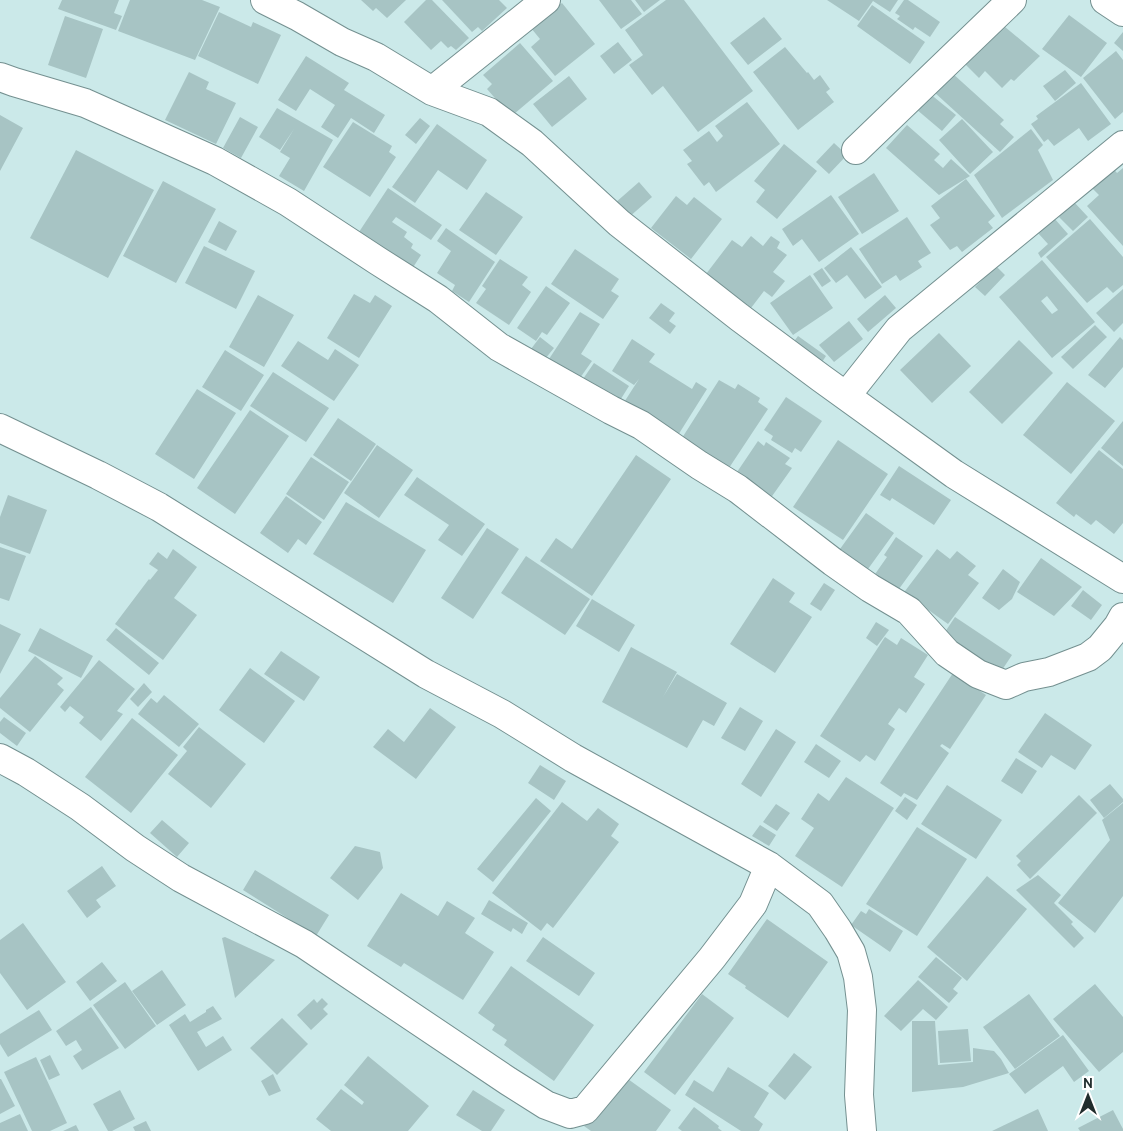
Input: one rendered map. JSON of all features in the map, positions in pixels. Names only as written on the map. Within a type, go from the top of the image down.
[{"type":"street","points":[[266,0],[342,42],[376,57],[432,91],[489,112],[532,143],[619,223],[739,317],[846,396],[954,474],[1123,579]]},
{"type":"street","points":[[432,91],[546,0]]},
{"type":"street","points":[[856,150],[1012,0]]},
{"type":"street","points":[[1105,0],[1123,12]]},
{"type":"street","points":[[0,77],[85,103],[215,161],[288,202],[438,299],[499,347],[641,425],[738,489],[833,562],[870,588],[908,611],[947,653],[978,674],[1006,685],[1024,677],[1049,672],[1088,657],[1100,648],[1123,617]]},
{"type":"street","points":[[846,396],[899,329],[1123,145]]},
{"type":"street","points":[[0,428],[98,475],[159,507],[426,674],[502,714],[573,758],[769,866],[820,904],[850,952],[858,977],[862,1010],[860,1096],[862,1131]]},
{"type":"street","points":[[0,758],[26,772],[80,807],[135,848],[182,878],[304,944],[508,1081],[546,1104],[570,1114],[585,1110],[712,958],[753,904],[769,866]]},
{"type":"building","points":[[62,0],[119,0],[114,13],[122,16],[116,30],[58,9]]},
{"type":"building","points":[[130,0],[202,0],[220,7],[195,60],[118,31]]},
{"type":"building","points":[[361,0],[406,0],[387,18],[376,8],[373,11]]},
{"type":"building","points":[[426,0],[432,0],[469,38],[456,50],[451,46],[448,48],[441,41],[431,50],[404,22]]},
{"type":"building","points":[[442,0],[499,0],[507,8],[482,31],[478,27],[472,32]]},
{"type":"building","points":[[599,0],[631,0],[642,14],[621,29]]},
{"type":"building","points":[[635,0],[660,0],[644,12]]},
{"type":"building","points":[[666,0],[684,0],[753,91],[698,132],[663,86],[652,95],[629,65],[643,55],[625,30]]},
{"type":"building","points":[[827,0],[898,0],[890,12],[873,1],[859,21]]},
{"type":"building","points":[[904,0],[908,0],[940,22],[930,37],[915,27],[913,30],[897,19],[900,16],[895,13]]},
{"type":"building","points":[[562,3],[595,44],[555,76],[531,47],[540,39],[531,28]]},
{"type":"building","points":[[872,5],[925,42],[910,64],[857,26]]},
{"type":"building","points":[[219,12],[251,27],[253,22],[281,35],[258,84],[198,56]]},
{"type":"building","points":[[1069,15],[1107,43],[1081,77],[1042,49]]},
{"type":"building","points":[[65,16],[103,29],[86,78],[48,65]]},
{"type":"building","points":[[764,17],[782,39],[748,65],[730,43]]},
{"type":"building","points":[[999,22],[1040,56],[1014,81],[1011,79],[1002,88],[985,71],[979,78],[960,59]]},
{"type":"building","points":[[1123,32],[1123,51],[1114,43]]},
{"type":"building","points":[[618,42],[632,60],[614,74],[600,56]]},
{"type":"building","points":[[520,43],[553,81],[514,114],[510,109],[507,112],[487,89],[492,84],[483,75]]},
{"type":"building","points":[[785,47],[814,80],[820,75],[830,89],[826,92],[834,102],[798,130],[753,72]]},
{"type":"building","points":[[1116,51],[1123,60],[1123,112],[1115,119],[1083,78]]},
{"type":"building","points":[[306,56],[349,83],[344,90],[385,115],[374,133],[351,118],[338,138],[321,127],[335,105],[310,89],[296,111],[278,100]]},
{"type":"building","points":[[1065,70],[1076,83],[1055,101],[1043,86]]},
{"type":"building","points":[[189,72],[209,82],[206,89],[236,103],[216,144],[165,120]]},
{"type":"building","points":[[952,73],[1004,120],[1000,124],[1014,137],[1000,152],[934,92]]},
{"type":"building","points":[[569,76],[587,99],[552,127],[533,104]]},
{"type":"building","points":[[1081,83],[1111,124],[1088,141],[1079,128],[1054,146],[1048,139],[1044,142],[1031,124],[1038,119],[1036,116]]},
{"type":"building","points":[[929,93],[956,115],[942,131],[916,109]]},
{"type":"building","points":[[747,102],[780,144],[716,192],[709,182],[704,186],[687,164],[692,161],[683,150],[709,131],[717,142],[723,136],[715,126]]},
{"type":"building","points":[[277,108],[333,140],[304,191],[279,176],[290,158],[280,152],[294,129],[280,150],[259,137]]},
{"type":"building","points":[[0,115],[23,128],[0,171]]},
{"type":"building","points":[[240,117],[258,127],[241,158],[223,148]]},
{"type":"building","points":[[420,118],[430,126],[416,144],[405,135]]},
{"type":"building","points":[[962,119],[993,152],[970,174],[939,140]]},
{"type":"building","points":[[353,122],[392,146],[389,152],[396,157],[370,197],[323,167]]},
{"type":"building","points":[[437,124],[487,160],[467,190],[438,170],[415,203],[392,187]]},
{"type":"building","points":[[907,125],[940,154],[934,160],[943,168],[951,159],[970,176],[939,195],[886,148]]},
{"type":"building","points":[[1031,129],[1043,145],[1038,150],[1053,180],[1002,218],[974,175]]},
{"type":"building","points":[[834,143],[847,155],[829,174],[816,162]]},
{"type":"building","points":[[784,144],[817,171],[777,219],[756,202],[765,190],[754,181]]},
{"type":"building","points":[[76,150],[154,190],[108,278],[30,238]]},
{"type":"building","points":[[1110,165],[1117,173],[1123,168],[1123,246],[1087,206],[1099,195],[1088,184]]},
{"type":"building","points":[[874,173],[899,211],[862,234],[838,197]]},
{"type":"building","points":[[966,179],[995,216],[988,222],[993,228],[962,252],[957,246],[950,250],[930,225],[940,218],[931,206]]},
{"type":"building","points":[[163,181],[216,209],[176,283],[123,256]]},
{"type":"building","points":[[639,182],[652,197],[628,218],[615,203]]},
{"type":"building","points":[[388,188],[442,225],[431,240],[396,217],[392,222],[407,232],[404,237],[413,244],[411,248],[421,255],[412,269],[359,232]]},
{"type":"building","points":[[486,192],[523,217],[496,255],[459,230]]},
{"type":"building","points":[[831,195],[859,234],[819,262],[802,239],[793,246],[782,229]]},
{"type":"building","points":[[676,196],[687,205],[694,197],[722,219],[691,259],[651,228]]},
{"type":"building","points":[[1074,202],[1088,217],[1073,231],[1059,217]]},
{"type":"building","points":[[907,217],[931,253],[918,261],[922,267],[900,281],[896,275],[882,284],[859,249]]},
{"type":"building","points":[[1054,218],[1068,234],[1041,258],[1038,253],[1048,244],[1038,233]]},
{"type":"building","points":[[1090,219],[1123,257],[1123,285],[1113,293],[1107,287],[1087,303],[1046,257]]},
{"type":"building","points":[[219,221],[237,231],[226,251],[208,242]]},
{"type":"building","points":[[446,228],[495,262],[469,302],[452,291],[455,285],[437,273],[451,251],[437,241]]},
{"type":"building","points":[[751,236],[763,246],[771,236],[780,242],[777,248],[787,255],[773,272],[785,281],[772,297],[764,291],[751,308],[706,274],[732,240],[742,247]]},
{"type":"building","points":[[204,246],[255,271],[236,309],[185,283]]},
{"type":"building","points":[[851,247],[882,287],[865,299],[847,275],[836,283],[824,268]]},
{"type":"building","points":[[575,249],[619,279],[611,291],[619,296],[603,319],[551,284]]},
{"type":"building","points":[[500,259],[528,277],[522,285],[531,292],[509,325],[476,303],[486,289],[482,286]]},
{"type":"building","points":[[1042,260],[1095,322],[1052,358],[999,297]],"holes":[[[1047,296],[1058,310],[1052,314],[1041,301]]]},
{"type":"building","points":[[996,266],[1005,275],[985,296],[975,287]]},
{"type":"building","points":[[822,268],[831,281],[822,287],[813,274]]},
{"type":"building","points":[[810,275],[833,308],[793,335],[770,303]]},
{"type":"building","points":[[546,286],[570,303],[547,335],[542,332],[536,341],[517,328]]},
{"type":"building","points":[[1123,289],[1123,323],[1114,332],[1096,313]]},
{"type":"building","points":[[354,294],[370,303],[375,295],[392,306],[359,358],[327,338]]},
{"type":"building","points":[[258,295],[294,315],[264,367],[229,347]]},
{"type":"building","points":[[885,295],[896,308],[868,332],[857,319]]},
{"type":"building","points":[[661,303],[675,313],[669,321],[676,326],[670,334],[649,318]]},
{"type":"building","points":[[580,312],[600,324],[581,354],[592,361],[580,378],[549,359]]},
{"type":"building","points":[[849,321],[863,339],[834,362],[819,345]]},
{"type":"building","points":[[1095,325],[1107,337],[1073,369],[1061,357]]},
{"type":"building","points":[[939,333],[971,366],[932,403],[900,370]]},
{"type":"building","points":[[798,336],[826,356],[818,368],[789,348]]},
{"type":"building","points":[[540,337],[554,348],[545,359],[531,349]]},
{"type":"building","points":[[1120,337],[1123,340],[1123,367],[1105,388],[1088,375]]},
{"type":"building","points":[[632,339],[655,354],[649,362],[692,389],[696,382],[707,389],[675,440],[621,407],[639,379],[634,385],[612,371]]},
{"type":"building","points":[[1019,340],[1053,373],[1002,424],[969,392]]},
{"type":"building","points":[[298,341],[328,360],[335,349],[359,365],[334,401],[281,366]]},
{"type":"building","points":[[225,350],[264,375],[241,411],[202,387]]},
{"type":"building","points":[[594,363],[629,386],[619,402],[583,379]]},
{"type":"building","points":[[273,372],[329,408],[306,442],[250,406]]},
{"type":"building","points":[[719,380],[735,389],[738,384],[760,398],[758,402],[768,409],[729,468],[682,438]]},
{"type":"building","points":[[1067,382],[1115,421],[1071,474],[1023,435]]},
{"type":"building","points":[[197,389],[236,413],[194,479],[155,454]]},
{"type":"building","points":[[786,397],[822,421],[801,452],[795,448],[792,453],[771,440],[773,436],[764,430]]},
{"type":"building","points":[[250,410],[289,436],[235,514],[197,488]]},
{"type":"building","points":[[338,418],[376,444],[351,481],[313,455]]},
{"type":"building","points":[[1123,421],[1123,466],[1101,448]]},
{"type":"building","points":[[838,440],[888,474],[843,540],[793,507]]},
{"type":"building","points":[[758,441],[764,446],[766,442],[790,458],[785,464],[792,468],[770,499],[735,475]]},
{"type":"building","points":[[377,445],[413,470],[379,518],[344,493]]},
{"type":"building","points":[[1099,450],[1123,469],[1123,523],[1114,534],[1096,520],[1091,525],[1076,514],[1074,517],[1056,503]]},
{"type":"building","points":[[636,455],[671,479],[592,596],[540,561],[556,538],[572,549]]},
{"type":"building","points":[[311,457],[349,482],[324,520],[286,494]]},
{"type":"building","points":[[899,466],[951,500],[934,525],[892,498],[890,501],[880,495]]},
{"type":"building","points":[[417,477],[485,524],[462,556],[438,540],[449,525],[404,495]]},
{"type":"building","points":[[8,495],[47,510],[30,554],[0,543],[0,517]]},
{"type":"building","points":[[286,496],[322,522],[306,545],[298,539],[288,553],[260,533]]},
{"type":"building","points":[[346,502],[426,550],[393,603],[313,554]]},
{"type":"building","points":[[866,513],[894,533],[868,569],[840,549]]},
{"type":"building","points":[[487,528],[519,549],[473,619],[441,598]]},
{"type":"building","points":[[896,537],[923,556],[896,593],[873,577],[887,557],[884,555]]},
{"type":"building","points":[[0,547],[26,556],[9,601],[0,598]]},
{"type":"building","points":[[173,549],[197,567],[174,598],[197,615],[163,660],[115,624],[158,570],[149,564],[158,552],[167,559]]},
{"type":"building","points":[[937,549],[950,559],[957,551],[976,566],[968,575],[979,583],[948,624],[927,609],[925,612],[902,595]]},
{"type":"building","points":[[526,556],[590,599],[565,635],[501,593]]},
{"type":"building","points":[[1041,558],[1082,587],[1054,616],[1017,592]]},
{"type":"building","points":[[1003,569],[1020,582],[1012,599],[999,610],[982,598]]},
{"type":"building","points":[[773,578],[795,593],[789,602],[812,617],[775,673],[730,644]]},
{"type":"building","points":[[824,583],[835,590],[821,611],[810,604]]},
{"type":"building","points":[[1083,590],[1102,605],[1091,620],[1071,606]]},
{"type":"building","points":[[592,599],[635,625],[619,652],[576,626]]},
{"type":"building","points":[[955,617],[1012,655],[1000,673],[943,635]]},
{"type":"building","points":[[876,622],[889,630],[877,646],[866,638]]},
{"type":"building","points":[[0,624],[21,634],[0,674]]},
{"type":"building","points":[[40,628],[93,656],[81,678],[28,651]]},
{"type":"building","points":[[116,628],[159,663],[149,675],[106,640]]},
{"type":"building","points":[[885,637],[897,645],[901,638],[928,655],[914,677],[925,684],[906,713],[899,708],[888,724],[895,729],[875,761],[866,755],[860,762],[820,736]]},
{"type":"building","points":[[631,647],[677,672],[663,697],[677,674],[727,703],[714,726],[703,720],[687,748],[602,702]]},
{"type":"building","points":[[281,651],[320,677],[304,701],[264,674]]},
{"type":"building","points":[[35,656],[63,678],[57,684],[64,690],[30,732],[0,708],[0,698]]},
{"type":"building","points":[[99,660],[135,689],[117,711],[123,714],[101,741],[79,723],[84,717],[70,706],[65,712],[60,707]]},
{"type":"building","points":[[250,668],[295,701],[264,743],[219,710]]},
{"type":"building","points":[[953,673],[986,695],[950,749],[942,744],[940,746],[949,753],[917,800],[904,793],[901,797],[880,783]]},
{"type":"building","points":[[144,683],[152,692],[138,707],[130,699]]},
{"type":"building","points":[[164,695],[199,724],[179,747],[138,714],[151,698],[157,703]]},
{"type":"building","points":[[740,707],[763,721],[745,751],[721,738]]},
{"type":"building","points":[[430,708],[456,727],[416,779],[373,747],[388,729],[404,742]]},
{"type":"building","points":[[1045,713],[1092,745],[1075,770],[1051,755],[1042,768],[1018,752]]},
{"type":"building","points":[[4,717],[26,733],[17,746],[0,733],[0,722]]},
{"type":"building","points":[[132,718],[178,755],[131,813],[85,777]]},
{"type":"building","points":[[199,727],[246,764],[211,808],[168,774],[187,751],[183,747]]},
{"type":"building","points":[[776,729],[796,742],[761,797],[741,784]]},
{"type":"building","points":[[816,744],[841,761],[829,778],[804,762]]},
{"type":"building","points":[[1016,758],[1037,771],[1022,794],[1001,781]]},
{"type":"building","points":[[540,765],[566,781],[554,800],[528,783]]},
{"type":"building","points":[[846,777],[894,808],[842,887],[795,856],[814,828],[801,819],[818,793],[829,801]]},
{"type":"building","points":[[1110,784],[1123,799],[1123,802],[1104,818],[1090,800]]},
{"type":"building","points":[[947,785],[1002,820],[976,859],[921,824]]},
{"type":"building","points":[[1079,795],[1097,813],[1030,879],[1017,865],[1021,861],[1016,856]]},
{"type":"building","points":[[905,797],[917,805],[907,820],[895,811]]},
{"type":"building","points":[[536,798],[551,811],[493,882],[477,869]]},
{"type":"building","points":[[562,802],[587,821],[598,808],[619,824],[611,836],[619,842],[553,928],[547,923],[541,931],[492,893]]},
{"type":"building","points":[[1123,803],[1123,896],[1095,933],[1058,903],[1110,840],[1102,820]]},
{"type":"building","points":[[776,804],[790,813],[777,831],[763,822]]},
{"type":"building","points":[[162,820],[189,843],[177,857],[150,833]]},
{"type":"building","points":[[760,825],[776,835],[769,846],[752,836]]},
{"type":"building","points":[[917,827],[967,859],[917,936],[866,904]]},
{"type":"building","points":[[355,846],[380,852],[383,868],[358,900],[330,878]]},
{"type":"building","points":[[102,866],[116,886],[96,900],[101,907],[87,918],[67,891]]},
{"type":"building","points":[[255,870],[329,915],[316,936],[243,890]]},
{"type":"building","points":[[1038,875],[1061,895],[1054,903],[1073,922],[1071,924],[1084,938],[1074,948],[1016,890]]},
{"type":"building","points":[[987,876],[1027,909],[967,981],[927,947]]},
{"type":"building","points":[[401,893],[438,916],[447,901],[475,918],[465,933],[494,952],[463,1000],[404,963],[401,967],[367,946]]},
{"type":"building","points":[[489,900],[528,923],[522,934],[513,928],[511,932],[481,914]]},
{"type":"building","points":[[869,909],[903,931],[890,952],[851,925],[861,911],[866,914]]},
{"type":"building","points":[[767,919],[828,962],[788,1018],[728,974]]},
{"type":"building","points":[[23,923],[66,982],[27,1010],[0,973],[0,940]]},
{"type":"building","points":[[225,937],[275,960],[235,998],[222,938]]},
{"type":"building","points":[[543,937],[595,973],[579,996],[526,961]]},
{"type":"building","points":[[936,957],[962,978],[953,989],[958,993],[949,1003],[918,977]]},
{"type":"building","points":[[102,962],[117,981],[90,1001],[76,982]]},
{"type":"building","points":[[511,966],[594,1025],[554,1081],[504,1045],[507,1040],[492,1030],[495,1025],[478,1013]]},
{"type":"building","points":[[162,970],[186,1005],[157,1025],[132,991]]},
{"type":"building","points":[[918,980],[948,1007],[936,1020],[923,1009],[901,1031],[884,1016]]},
{"type":"building","points":[[125,982],[156,1026],[125,1049],[93,1005]]},
{"type":"building","points":[[1095,984],[1123,1017],[1123,1052],[1099,1072],[1053,1019]]},
{"type":"building","points":[[702,994],[734,1018],[675,1095],[644,1072]]},
{"type":"building","points":[[1029,994],[1060,1036],[1015,1069],[983,1027]]},
{"type":"building","points":[[322,998],[328,1004],[323,1009],[328,1014],[311,1030],[297,1015],[314,999],[317,1003]]},
{"type":"building","points":[[213,1006],[222,1019],[197,1032],[206,1047],[223,1036],[232,1050],[198,1071],[169,1025],[185,1014],[190,1022]]},
{"type":"building","points":[[91,1007],[119,1048],[82,1070],[73,1056],[82,1050],[76,1040],[66,1046],[56,1031]]},
{"type":"building","points":[[39,1010],[52,1030],[8,1057],[0,1044],[0,1034]]},
{"type":"building","points":[[282,1018],[308,1044],[277,1075],[250,1048]]},
{"type":"building","points":[[912,1021],[935,1021],[938,1065],[973,1062],[973,1048],[994,1051],[1009,1073],[963,1087],[912,1092]]},
{"type":"building","points":[[968,1029],[971,1061],[940,1063],[938,1031]]},
{"type":"building","points":[[1063,1035],[1089,1071],[1074,1082],[1063,1066],[1025,1094],[1009,1074]]},
{"type":"building","points":[[794,1053],[812,1067],[785,1100],[768,1086]]},
{"type":"building","points":[[50,1055],[60,1075],[49,1080],[40,1060]]},
{"type":"building","points":[[368,1056],[429,1106],[408,1131],[331,1131],[316,1119],[341,1089],[362,1105],[364,1102],[344,1085]]},
{"type":"building","points":[[36,1057],[67,1123],[50,1131],[32,1131],[4,1072]]},
{"type":"building","points":[[728,1067],[769,1093],[754,1117],[763,1124],[759,1131],[741,1131],[685,1095],[694,1080],[713,1092]]},
{"type":"building","points":[[273,1074],[281,1091],[269,1096],[261,1081]]},
{"type":"building","points":[[621,1074],[671,1110],[656,1131],[591,1131],[584,1126]]},
{"type":"building","points":[[0,1079],[15,1106],[0,1114]]},
{"type":"building","points":[[120,1090],[135,1119],[112,1131],[108,1131],[93,1104]]},
{"type":"building","points":[[473,1090],[505,1110],[491,1131],[482,1131],[456,1115]]},
{"type":"building","points":[[694,1107],[719,1126],[718,1128],[722,1131],[682,1131],[678,1128]]},
{"type":"building","points":[[1038,1109],[1048,1131],[992,1131]]},
{"type":"building","points":[[1113,1110],[1123,1131],[1080,1131],[1078,1128]]},
{"type":"building","points":[[20,1114],[28,1131],[0,1131],[0,1123]]},
{"type":"building","points":[[146,1121],[151,1131],[135,1131],[133,1127]]},
{"type":"building","points":[[76,1125],[79,1131],[63,1131]]}]
